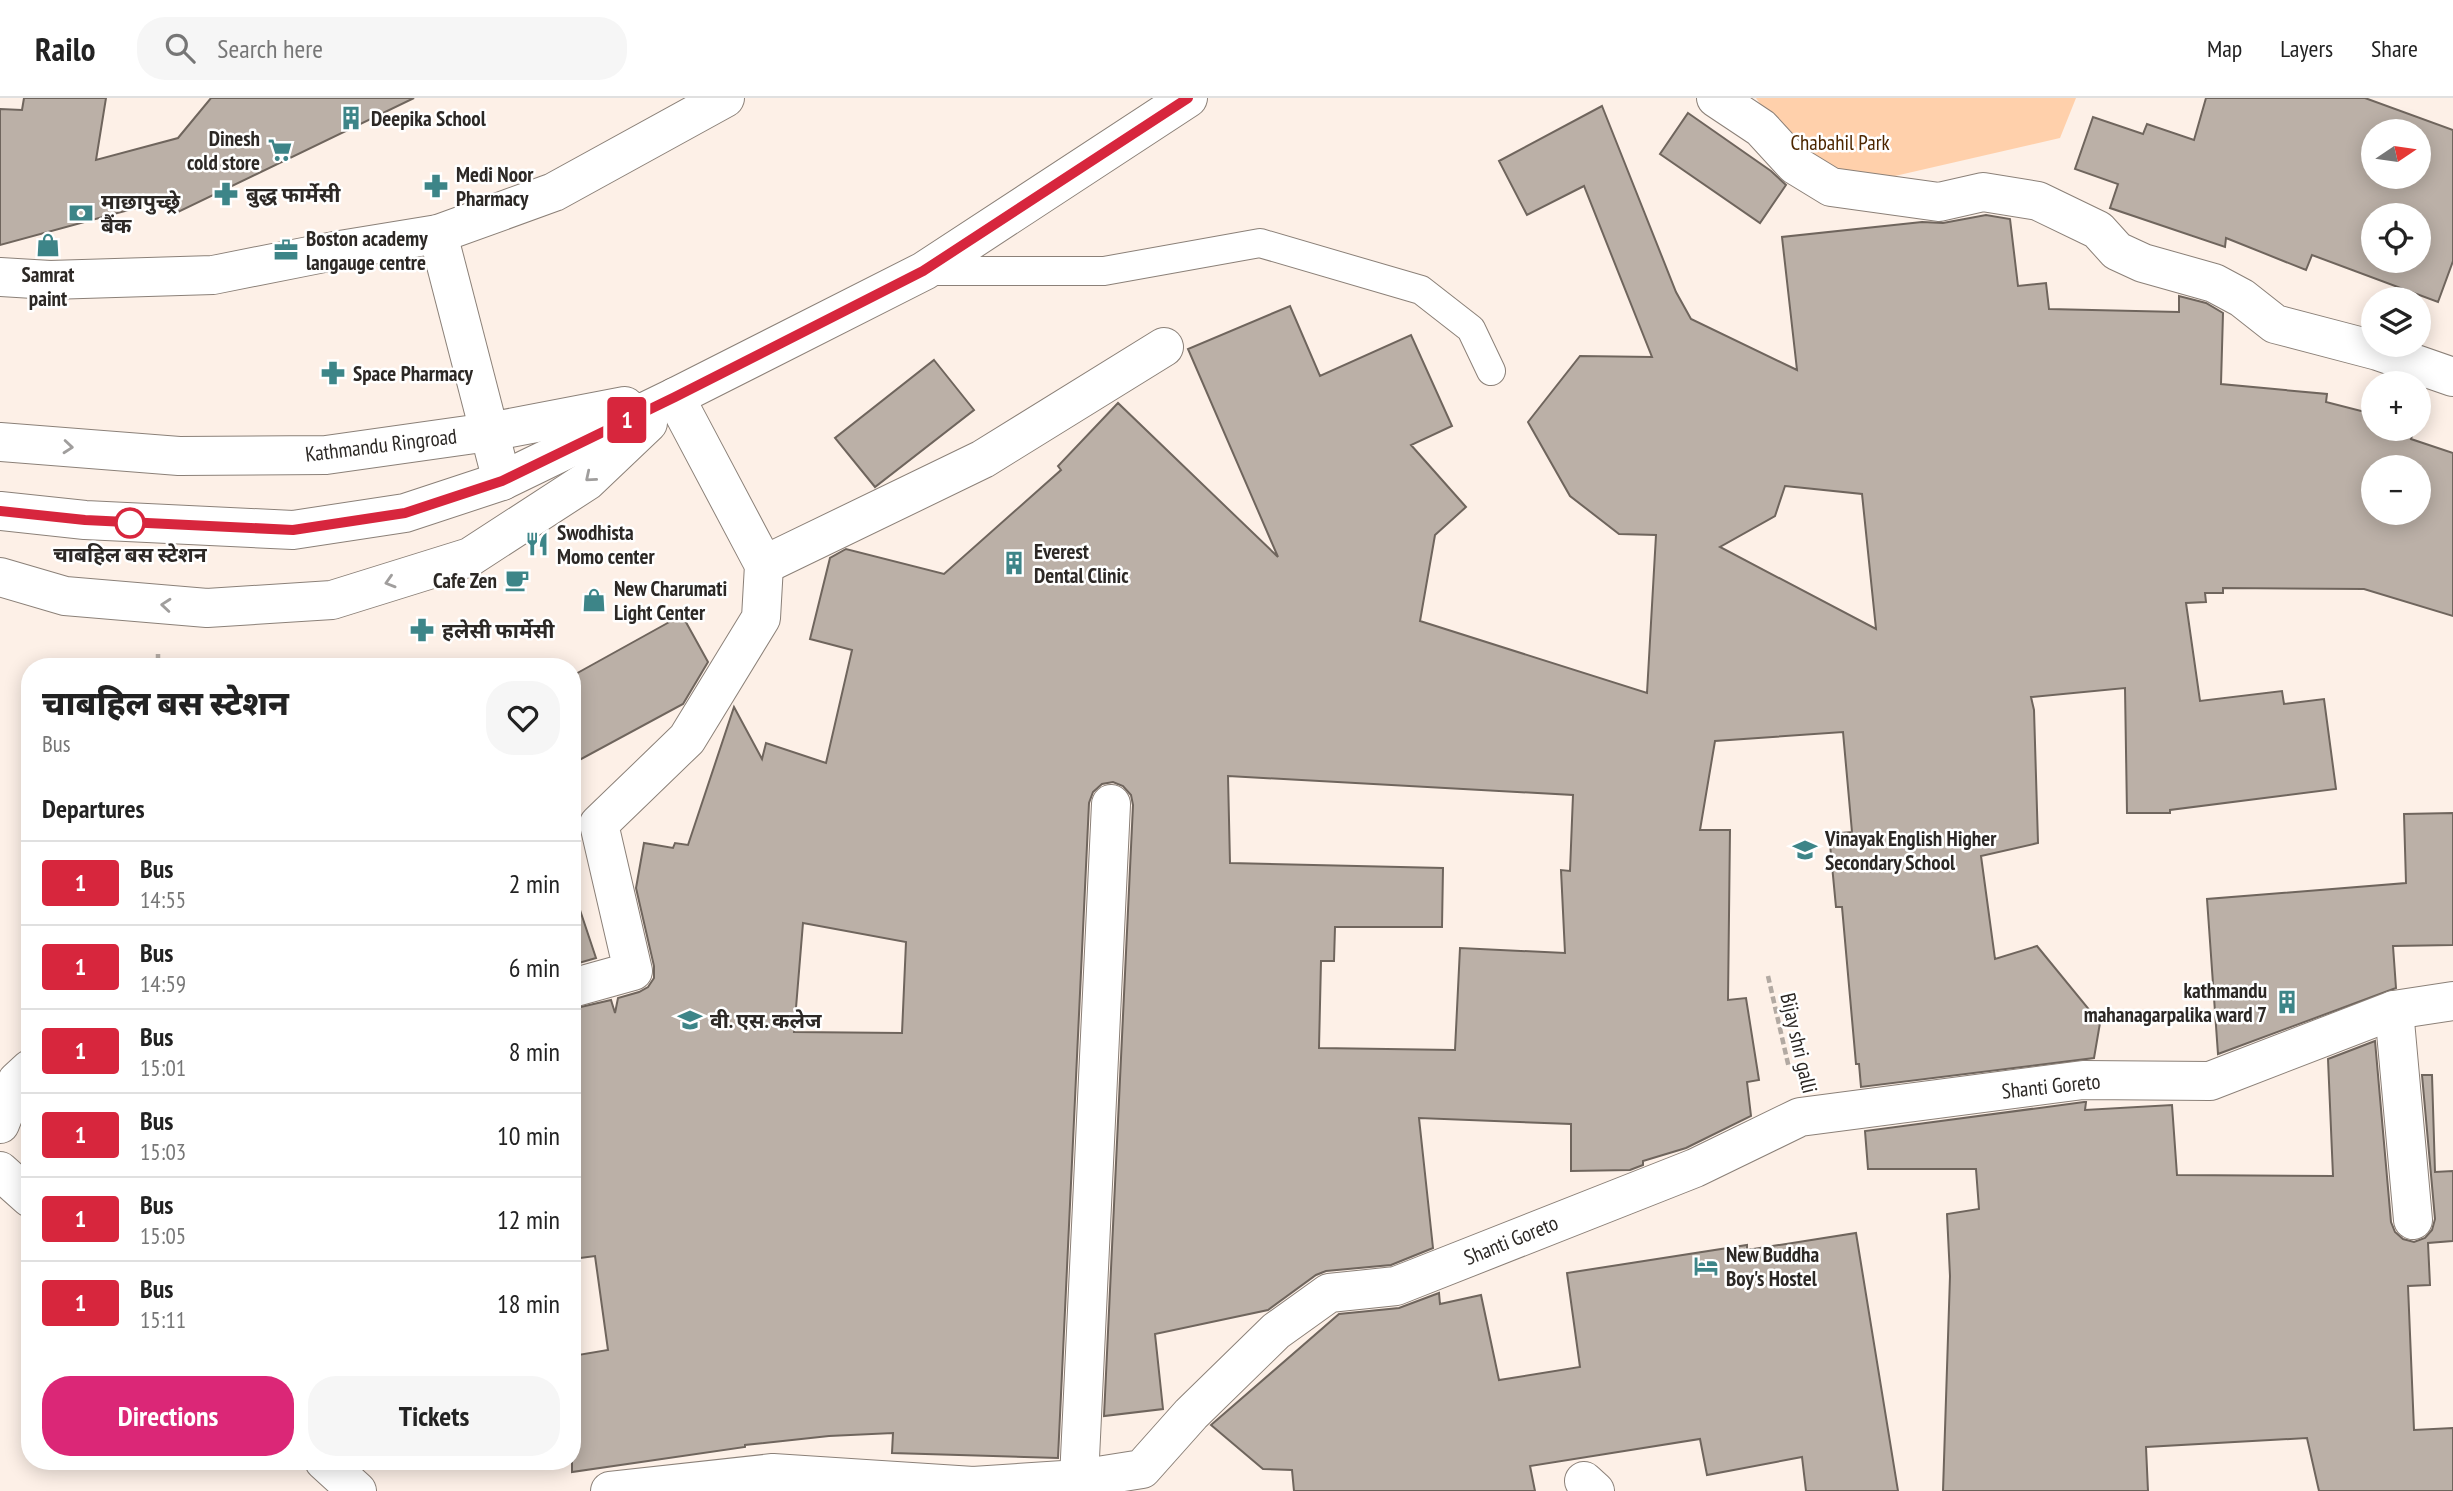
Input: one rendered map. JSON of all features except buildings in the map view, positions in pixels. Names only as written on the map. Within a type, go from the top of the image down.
[{"type":"main road","points":[[0,277],[50,280],[213,275],[438,234],[554,192],[725,98]]},
{"type":"main road","name":"Kathmandu Ringroad","points":[[0,511],[85,520],[293,530],[405,513],[502,481],[923,271],[1188,98]]},
{"type":"main road","points":[[1716,98],[1761,128],[1795,165],[1831,187],[1940,202],[1983,192],[2038,201],[2098,230],[2117,251],[2143,263],[2214,284],[2242,298],[2275,324],[2378,351],[2453,377]]},
{"type":"main road","points":[[438,234],[502,481]]},
{"type":"main road","points":[[764,565],[984,459],[1164,347]]},
{"type":"main road","points":[[0,577],[65,596],[207,608],[332,600],[470,557],[587,481],[675,397],[764,565],[761,618],[687,739],[599,824],[633,971],[581,985]]},
{"type":"main road","name":"Kathmandu Ringroad","points":[[0,442],[179,456],[326,454],[489,432],[675,397]]},
{"type":"main road","points":[[1079,1479],[1111,804]]},
{"type":"main road","name":"Shanti Goreto","points":[[610,1491],[773,1474],[973,1486],[1079,1479],[1142,1469],[1191,1414],[1276,1331],[1329,1293],[1396,1286],[1695,1168],[1800,1117],[2083,1080],[2210,1082],[2394,1010],[2453,1001]]},
{"type":"main road","points":[[2394,1010],[2413,1220]]},
{"type":"main road","points":[[0,1124],[17,1081],[21,1077]]},
{"type":"main road","points":[[0,1171],[21,1190]]},
{"type":"main road","points":[[334,1470],[357,1491]]},
{"type":"lane","points":[[923,271],[1104,271],[1260,243],[1421,290],[1471,329],[1491,371]]},
{"type":"path","name":"Bijay shri galli","points":[[1768,976],[1800,1117]]},
{"type":"green space","name":"Chabahil Park","points":[[1756,98],[2076,98],[2060,138],[1821,193]]},
{"type":"bus line","name":"1","points":[[0,511],[85,520],[293,530],[405,513],[502,481],[923,271],[1188,98]]},
{"type":"place","name":"Deepika School","points":[[351,118]]},
{"type":"place","name":"Dinesh cold store","points":[[280,150]]},
{"type":"place","name":"Medi Noor Pharmacy","points":[[436,186]]},
{"type":"place","name":"बुद्ध फार्मेसी","points":[[226,194]]},
{"type":"place","name":"माछापुच्छ्रे बैंक","points":[[81,213]]},
{"type":"place","name":"Samrat paint","points":[[48,245]]},
{"type":"place","name":"Boston academy langauge centre","points":[[286,250]]},
{"type":"place","name":"Space Pharmacy","points":[[333,373]]},
{"type":"place","name":"चाबहिल बस स्टेशन","points":[[130,523]]},
{"type":"place","name":"Swodhista Momo center","points":[[537,544]]},
{"type":"place","name":"Everest Dental Clinic","points":[[1014,563]]},
{"type":"place","name":"Cafe Zen","points":[[517,580]]},
{"type":"place","name":"New Charumati Light Center","points":[[594,600]]},
{"type":"place","name":"हलेसी फार्मेसी","points":[[422,630]]},
{"type":"place","name":"Vinayak English Higher Secondary School","points":[[1805,850]]},
{"type":"place","name":"kathmandu mahanagarpalika ward 7","points":[[2287,1002]]},
{"type":"place","name":"वी. एस. कलेज","points":[[690,1020]]},
{"type":"place","name":"New Buddha Boy's Hostel","points":[[1706,1266]]}]
